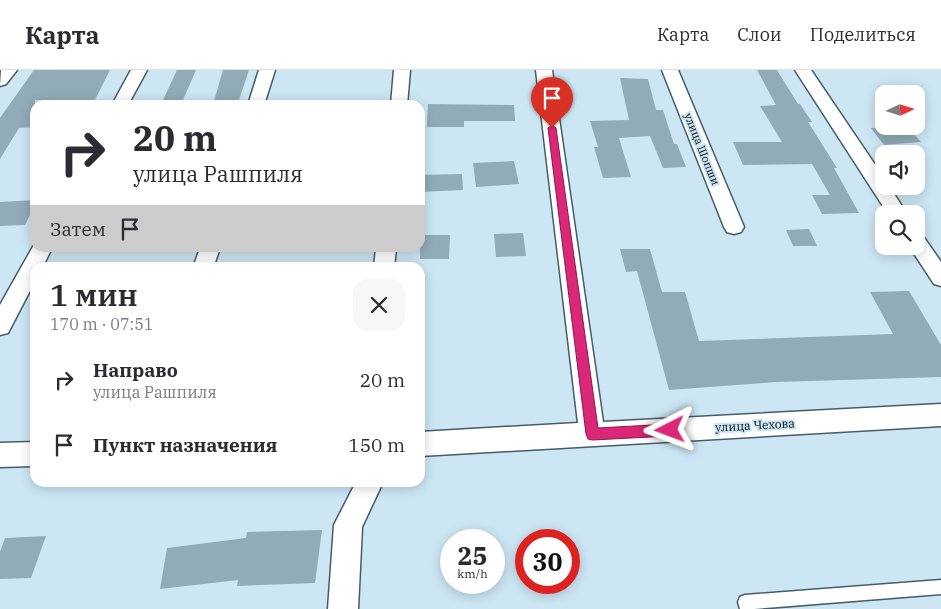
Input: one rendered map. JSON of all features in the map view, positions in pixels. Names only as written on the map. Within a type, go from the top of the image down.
[{"type":"street","points":[[0,81],[8,70]]},
{"type":"street","points":[[123,100],[139,70]]},
{"type":"street","points":[[258,100],[267,70]]},
{"type":"street","points":[[399,100],[402,70]]},
{"type":"street","points":[[544,70],[592,434]]},
{"type":"street","name":"улица Шопши","points":[[670,70],[734,227]]},
{"type":"street","points":[[803,70],[892,205]]},
{"type":"street","points":[[925,254],[941,278]]},
{"type":"street","points":[[0,326],[30,270]]},
{"type":"street","name":"улица Чехова","points":[[425,444],[941,415]]},
{"type":"street","points":[[0,455],[30,454]]},
{"type":"street","points":[[343,609],[348,525],[367,487]]},
{"type":"lane","points":[[747,609],[745,602],[941,587]]},
{"type":"building","points":[[34,70],[110,70],[95,100],[30,100],[30,127],[19,128],[0,159],[0,118]]},
{"type":"building","points":[[177,70],[196,70],[183,100],[163,100]]},
{"type":"building","points":[[223,70],[249,70],[239,100],[214,100]]},
{"type":"building","points":[[757,70],[777,70],[798,104],[800,104],[812,122],[808,122],[837,168],[834,168],[859,213],[822,214],[812,195],[830,195],[812,164],[743,165],[733,142],[782,142],[760,106],[776,105]]},
{"type":"building","points":[[620,78],[648,79],[656,110],[663,110],[674,144],[677,144],[686,167],[663,168],[650,136],[619,138],[631,177],[603,178],[594,147],[598,147],[590,121],[629,120]]},
{"type":"building","points":[[428,104],[514,105],[515,121],[464,121],[464,127],[427,127]]},
{"type":"building","points":[[876,135],[915,135],[921,142],[884,145]]},
{"type":"building","points":[[514,161],[519,184],[476,187],[473,163]]},
{"type":"building","points":[[462,174],[463,190],[425,192],[425,175]]},
{"type":"building","points":[[30,200],[30,215],[25,225],[0,226],[0,202]]},
{"type":"building","points":[[809,229],[817,246],[793,246],[786,230]]},
{"type":"building","points":[[523,233],[526,256],[496,257],[494,234]]},
{"type":"building","points":[[425,235],[450,235],[449,259],[420,259],[420,252],[425,252]]},
{"type":"building","points":[[620,249],[650,249],[662,292],[685,292],[699,341],[893,334],[870,292],[909,291],[941,345],[941,377],[777,382],[669,390],[637,271],[626,272]]},
{"type":"building","points":[[322,530],[315,583],[237,586],[238,580],[160,589],[167,548],[246,538],[247,532]]},
{"type":"building","points":[[46,536],[31,578],[0,579],[0,552],[5,538]]},
{"type":"route","points":[[552,128],[592,434],[670,430]]}]
